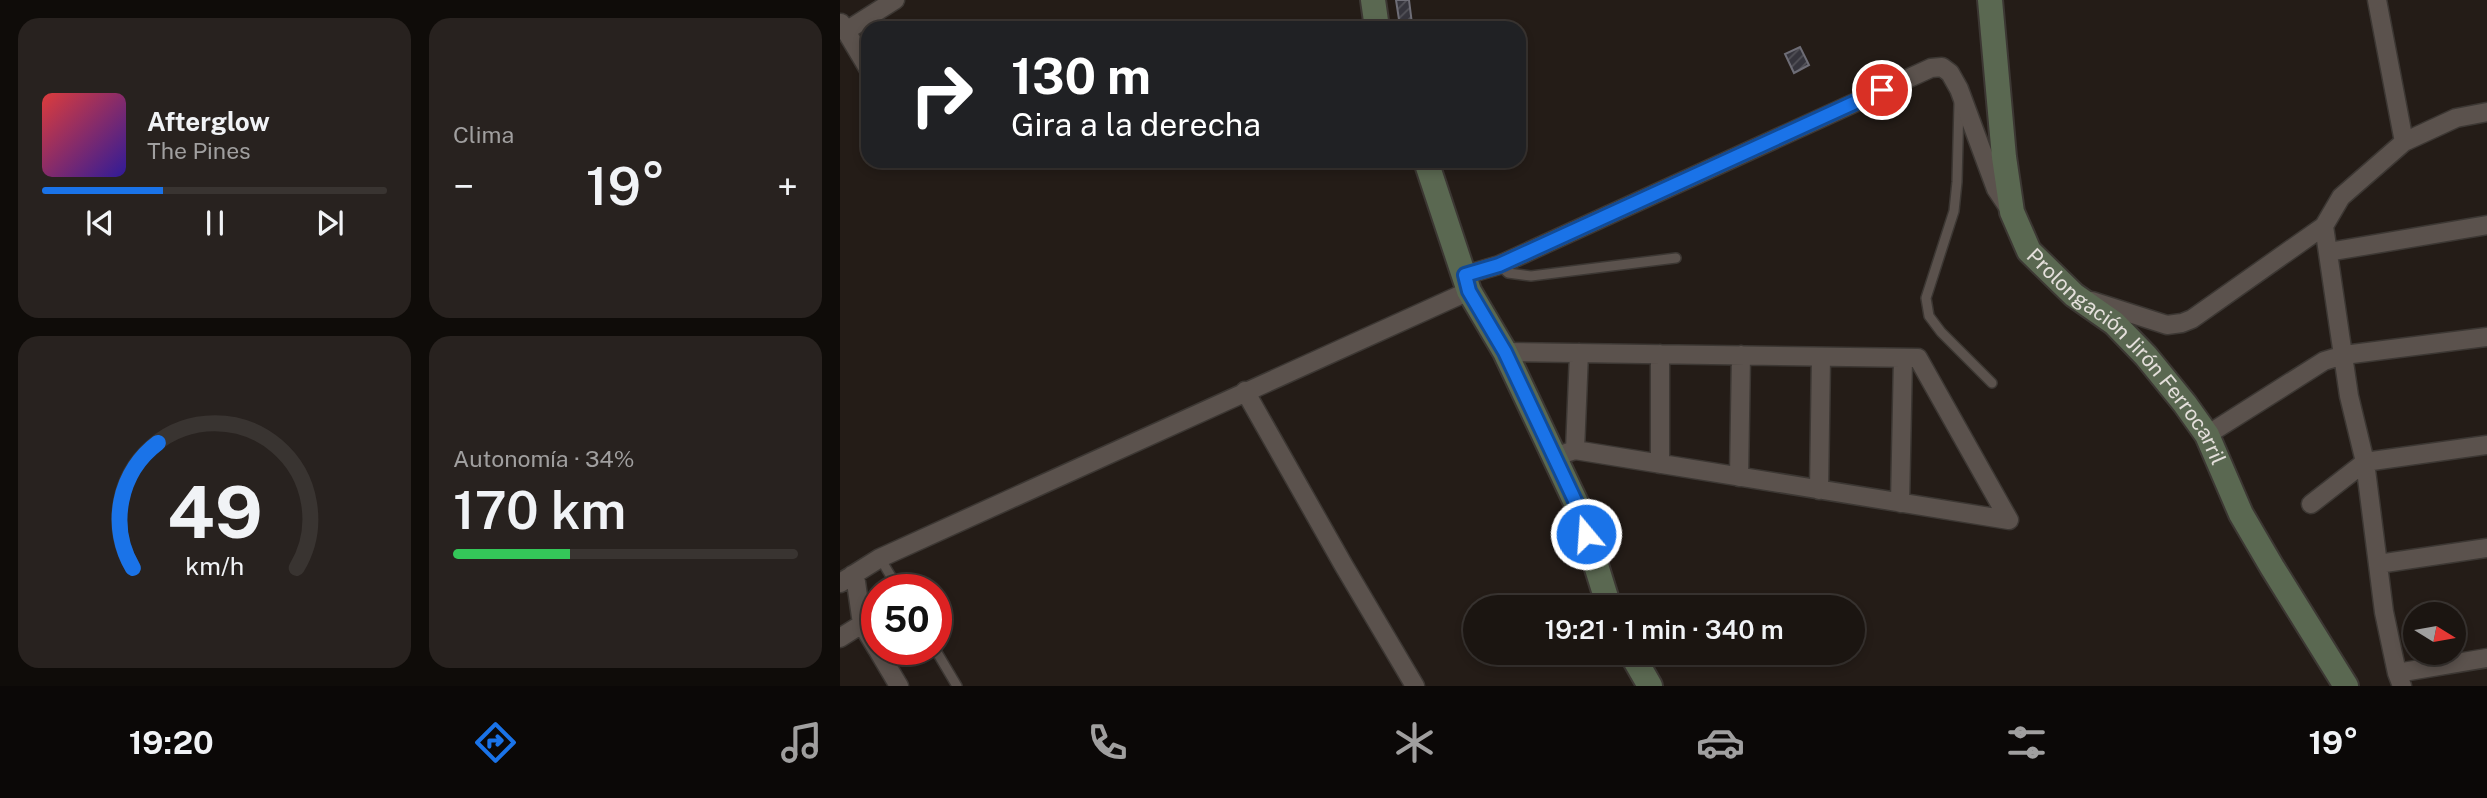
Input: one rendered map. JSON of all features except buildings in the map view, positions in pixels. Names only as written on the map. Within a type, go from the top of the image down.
[{"type":"street","points":[[861,57],[843,27],[895,0]]},
{"type":"street","points":[[1373,0],[1376,21]]},
{"type":"street","name":"Prolongación Jirón Ferrocarril","points":[[1990,0],[2004,157],[2012,212],[2029,251],[2074,295],[2114,323],[2146,356],[2185,404],[2207,435],[2241,514],[2346,686]]},
{"type":"street","points":[[2377,0],[2404,142]]},
{"type":"street","points":[[846,579],[880,558],[1245,391],[1499,265],[1931,68],[1942,67],[1950,73],[1959,89],[1996,189],[2012,212]]},
{"type":"street","points":[[2074,295],[2167,325],[2192,319],[2324,226],[2341,197],[2404,142],[2456,118],[2487,112]]},
{"type":"street","points":[[1428,168],[1467,283],[1565,454],[1605,595]]},
{"type":"street","points":[[2328,252],[2487,225]]},
{"type":"street","points":[[2324,226],[2349,396],[2365,462],[2385,611],[2400,680],[2487,658]]},
{"type":"street","points":[[2207,435],[2324,361],[2344,355],[2487,337]]},
{"type":"street","points":[[1505,352],[1918,358],[2008,520],[1660,464],[1565,454]]},
{"type":"street","points":[[1565,454],[1579,353]]},
{"type":"street","points":[[1660,354],[1660,464]]},
{"type":"street","points":[[1739,477],[1741,355]]},
{"type":"street","points":[[1819,490],[1821,357]]},
{"type":"street","points":[[1900,503],[1903,358]]},
{"type":"street","points":[[1245,391],[1415,686]]},
{"type":"street","points":[[2311,504],[2365,462],[2487,444]]},
{"type":"street","points":[[2378,564],[2487,548]]},
{"type":"street","points":[[846,579],[856,582],[861,617]]},
{"type":"street","points":[[840,638],[861,625]]},
{"type":"street","points":[[887,665],[899,686]]},
{"type":"street","points":[[1638,665],[1650,686]]},
{"type":"lane","points":[[1959,89],[1954,211],[1926,298],[1929,316],[1935,324],[1992,383]]},
{"type":"lane","points":[[1499,265],[1508,272],[1531,276],[1676,258]]},
{"type":"lane","points":[[880,558],[890,574]]},
{"type":"lane","points":[[945,665],[957,686]]},
{"type":"route","points":[[1586,534],[1578,507],[1505,352],[1469,291],[1465,275],[1499,265],[1882,90]]}]
